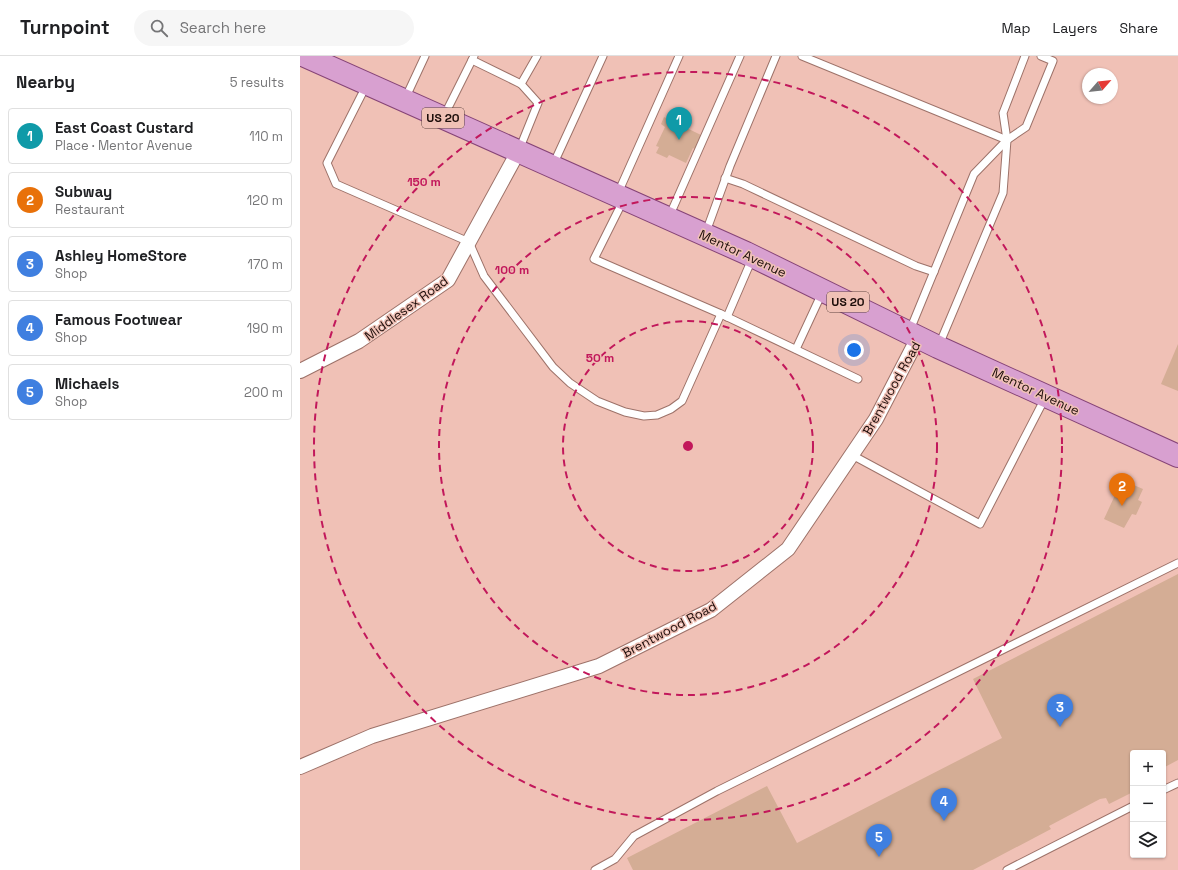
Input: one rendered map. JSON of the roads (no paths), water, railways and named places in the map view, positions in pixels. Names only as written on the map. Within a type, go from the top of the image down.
[{"type":"main road","name":"Mentor Avenue","points":[[305,56],[705,235],[824,290],[938,347],[1047,395],[1178,456]]},
{"type":"street","name":"Middlesex Road","points":[[300,371],[359,341],[448,280],[518,152]]},
{"type":"street","name":"Brentwood Road","points":[[300,767],[372,736],[599,666],[711,610],[788,549],[876,419],[914,334]]},
{"type":"lane","points":[[404,101],[425,56]]},
{"type":"lane","points":[[521,84],[537,56]]},
{"type":"lane","points":[[552,167],[603,56]]},
{"type":"lane","points":[[679,56],[594,260],[724,315],[858,379]]},
{"type":"lane","points":[[669,219],[740,56]]},
{"type":"lane","points":[[705,235],[725,178],[776,56]]},
{"type":"lane","points":[[802,56],[1007,140]]},
{"type":"lane","points":[[938,347],[1003,193],[1007,140],[1003,113],[1025,56]]},
{"type":"lane","points":[[914,334],[934,272],[974,174],[1007,140],[1026,127],[1053,61],[1041,56]]},
{"type":"lane","points":[[443,118],[473,58],[521,84],[538,103],[518,152]]},
{"type":"lane","points":[[367,84],[327,163],[336,184],[469,242],[484,276],[554,367],[570,383],[597,401],[625,412],[644,416],[657,415],[671,409],[682,401],[753,257]]},
{"type":"lane","points":[[725,178],[743,184],[916,266],[934,272]]},
{"type":"lane","points":[[796,349],[824,290]]},
{"type":"lane","points":[[852,455],[980,524],[1047,395]]},
{"type":"lane","points":[[595,870],[614,859],[634,836],[717,791],[1178,564]]},
{"type":"lane","points":[[1166,789],[1178,783]]},
{"type":"lane","points":[[1007,870],[1130,808]]},
{"type":"place","name":"East Coast Custard","points":[[679,140]]},
{"type":"place","name":"Subway","points":[[1122,506]]},
{"type":"place","name":"Ashley HomeStore","points":[[1060,727]]},
{"type":"place","name":"Famous Footwear","points":[[944,821]]},
{"type":"place","name":"Michaels","points":[[879,857]]}]
